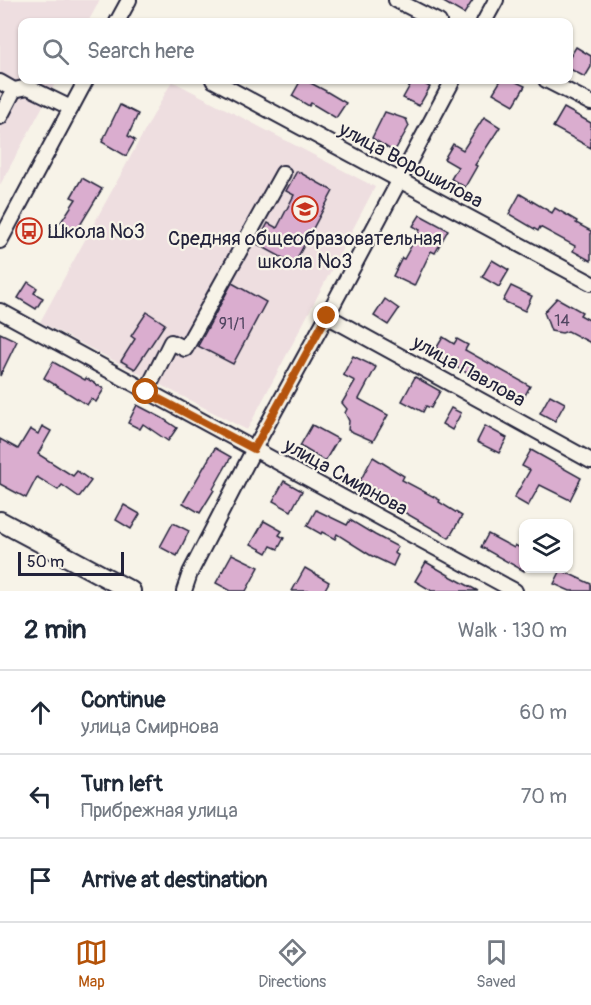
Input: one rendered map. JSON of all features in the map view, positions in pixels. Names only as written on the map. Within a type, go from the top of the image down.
[{"type":"main road","points":[[0,521],[131,591]]},
{"type":"street","points":[[119,18],[129,0]]},
{"type":"street","points":[[396,0],[431,18]]},
{"type":"street","points":[[486,18],[495,0]]},
{"type":"street","points":[[0,82],[14,90],[28,87],[71,108]]},
{"type":"street","points":[[0,242],[84,84]]},
{"type":"street","name":"улица Ворошилова","points":[[220,84],[591,283]]},
{"type":"street","points":[[184,591],[190,573],[254,449],[451,84]]},
{"type":"street","points":[[554,84],[591,103]]},
{"type":"street","points":[[0,117],[14,90]]},
{"type":"street","points":[[146,392],[171,342],[185,349],[283,173]]},
{"type":"street","name":"улица Смирнова","points":[[0,311],[515,591]]},
{"type":"street","name":"улица Павлова","points":[[327,316],[591,460]]},
{"type":"shaded area","points":[[0,0],[100,0],[90,18],[18,18],[18,84],[55,84],[0,185]]},
{"type":"shaded area","points":[[170,84],[178,84],[375,187],[247,430],[40,322]]},
{"type":"building","points":[[440,0],[473,0],[464,14]]},
{"type":"building","points":[[576,47],[591,56],[591,67],[585,77],[573,71],[573,52]]},
{"type":"building","points":[[299,84],[313,84],[346,103],[336,118],[311,103],[309,106],[292,96]]},
{"type":"building","points":[[411,84],[424,84],[430,87],[419,106],[403,98]]},
{"type":"building","points":[[499,84],[525,86],[514,105],[493,93]]},
{"type":"building","points":[[120,105],[138,114],[128,136],[135,140],[126,156],[102,142]]},
{"type":"building","points":[[564,108],[591,123],[591,148],[553,127]]},
{"type":"building","points":[[385,112],[406,119],[409,126],[394,152],[372,138]]},
{"type":"building","points":[[484,117],[500,127],[475,165],[477,166],[465,187],[451,179],[458,167],[444,159],[453,144],[463,150]]},
{"type":"building","name":"Средняя общеобразовательная школа №3","points":[[297,171],[333,191],[294,264],[257,244],[268,223],[277,228],[294,195],[286,191]]},
{"type":"building","points":[[82,178],[102,189],[76,232],[61,222],[76,199],[71,197]]},
{"type":"building","points":[[520,194],[552,213],[555,208],[591,231],[591,261],[573,251],[575,246],[540,227],[538,231],[509,214]]},
{"type":"building","points":[[420,215],[448,230],[435,253],[431,251],[414,286],[393,276],[420,230],[413,226]]},
{"type":"building","points":[[492,260],[509,270],[499,287],[482,277]]},
{"type":"building","points":[[28,282],[37,288],[34,293],[43,298],[36,309],[18,298]]},
{"type":"building","points":[[232,283],[266,302],[233,364],[198,346]]},
{"type":"building","points":[[511,286],[532,296],[525,311],[503,301]]},
{"type":"building","points":[[557,298],[582,312],[580,315],[591,321],[591,343],[568,331],[562,333],[551,331],[544,312]]},
{"type":"building","points":[[385,299],[399,309],[388,325],[374,316]]},
{"type":"building","points":[[147,312],[165,324],[135,369],[121,361],[135,339],[131,336]]},
{"type":"building","points":[[0,333],[17,341],[0,376]]},
{"type":"building","points":[[443,337],[454,344],[457,339],[468,345],[465,350],[530,386],[521,403],[433,354]]},
{"type":"building","points":[[353,356],[376,367],[359,399],[388,415],[373,441],[348,430],[349,421],[345,413],[347,409],[342,403],[355,381],[343,375]]},
{"type":"building","points":[[53,362],[104,389],[96,402],[91,399],[87,405],[44,378]]},
{"type":"building","points":[[415,377],[440,391],[431,408],[426,406],[423,412],[402,401]]},
{"type":"building","points":[[550,395],[565,403],[555,421],[540,413]]},
{"type":"building","points":[[137,405],[177,428],[168,441],[143,424],[140,429],[128,423]]},
{"type":"building","points":[[451,408],[461,413],[452,430],[442,424]]},
{"type":"building","points":[[312,425],[338,439],[325,461],[300,446]]},
{"type":"building","points":[[42,426],[51,431],[38,454],[73,476],[77,471],[91,481],[79,497],[62,485],[58,490],[37,477],[26,498],[0,484],[0,439],[18,449],[30,429],[38,434]]},
{"type":"building","points":[[485,426],[507,438],[499,453],[477,442]]},
{"type":"building","points":[[215,448],[231,457],[200,513],[183,503]]},
{"type":"building","points":[[531,450],[581,478],[570,500],[540,485],[528,506],[514,498],[530,470],[522,466]]},
{"type":"building","points":[[373,457],[404,476],[402,480],[440,500],[439,502],[462,516],[449,538],[402,511],[404,507],[360,481]]},
{"type":"building","points":[[284,481],[302,491],[291,511],[273,501]]},
{"type":"building","points":[[124,505],[140,514],[131,529],[116,520]]},
{"type":"building","points":[[316,510],[347,525],[350,520],[398,547],[394,553],[398,555],[393,566],[370,555],[337,534],[335,539],[307,526]]},
{"type":"building","points":[[264,521],[282,531],[279,535],[284,538],[278,549],[271,546],[267,553],[251,544]]},
{"type":"building","points":[[173,523],[189,531],[177,556],[160,547]]},
{"type":"building","points":[[488,534],[514,548],[515,545],[519,547],[519,568],[481,547]]},
{"type":"building","points":[[232,554],[259,567],[246,591],[231,591],[216,583]]},
{"type":"building","points":[[426,562],[478,591],[432,591],[415,581]]},
{"type":"building","points":[[305,568],[329,582],[324,591],[292,591]]},
{"type":"building","points":[[560,573],[567,573],[591,584],[591,591],[570,591],[554,584]]},
{"type":"place","name":"Средняя общеобразовательная школа №3","points":[[305,209]]},
{"type":"place","name":"Школа №3","points":[[29,231]]},
{"type":"route","points":[[146,392],[254,449],[327,316]]}]
